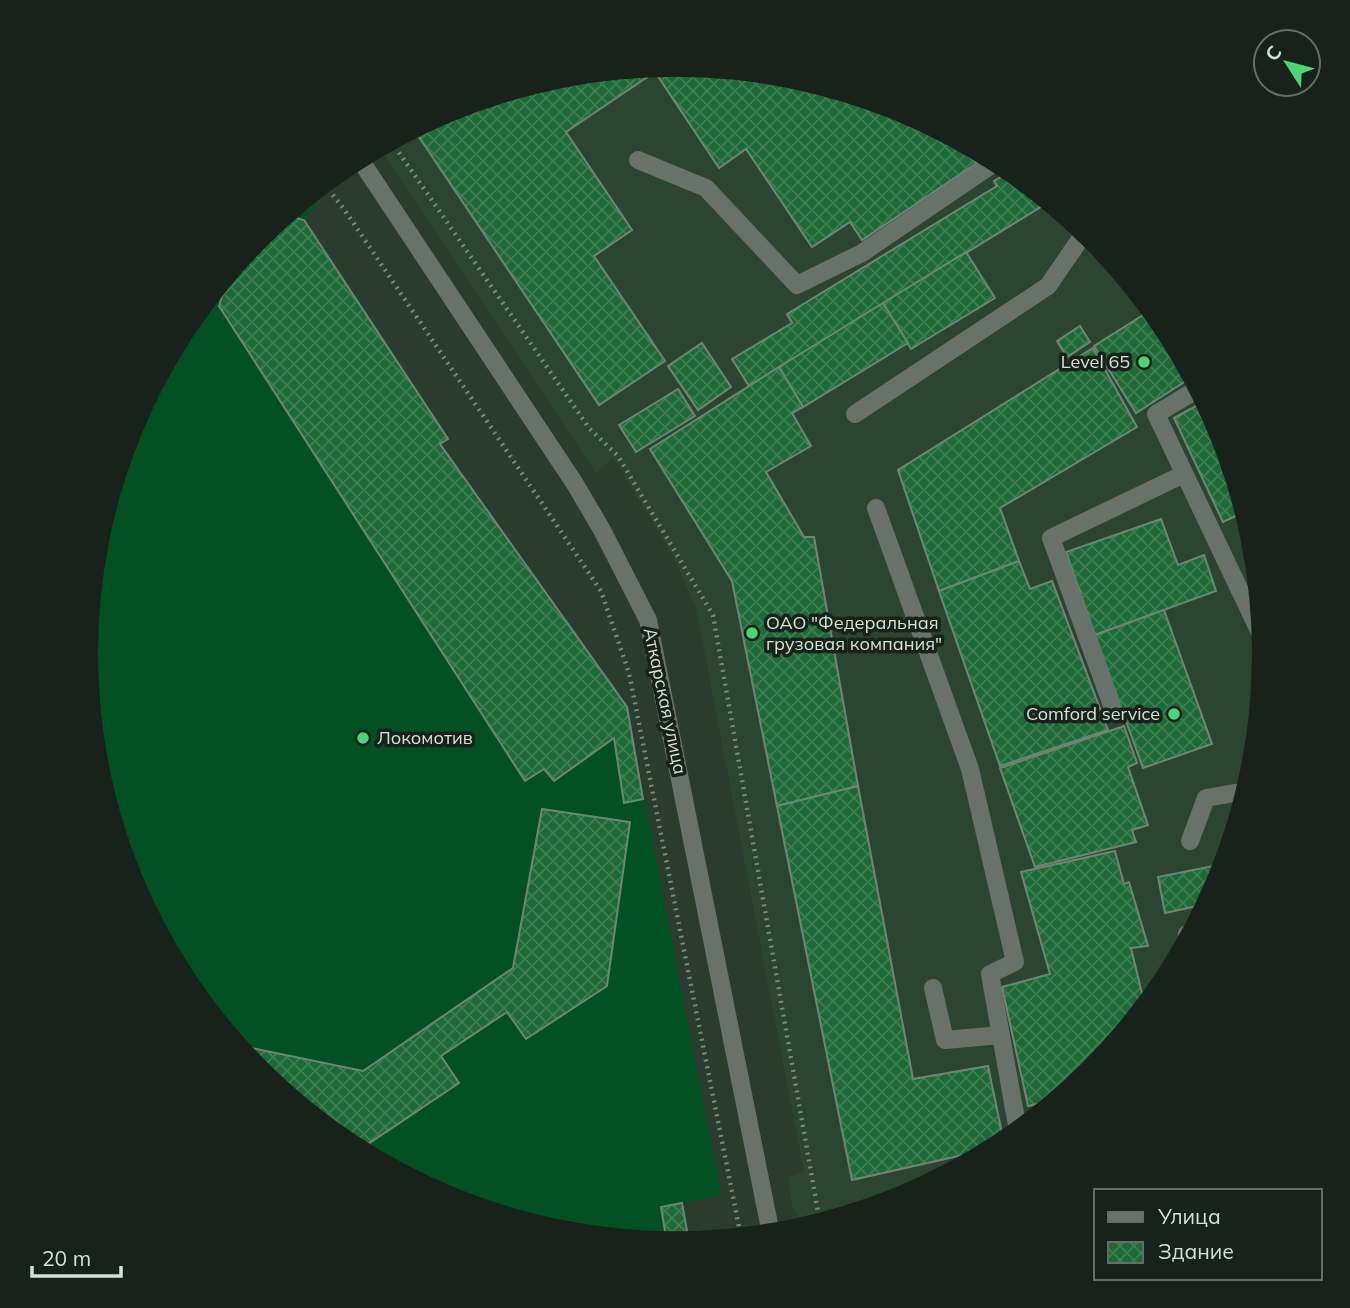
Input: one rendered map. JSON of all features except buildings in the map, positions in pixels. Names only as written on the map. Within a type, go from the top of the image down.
[{"type":"street","points":[[638,160],[706,188],[797,285],[862,253],[986,168]]},
{"type":"street","name":"Аткарская улица","points":[[365,167],[575,484],[608,541],[648,620],[769,1223]]},
{"type":"street","points":[[855,414],[1048,286],[1078,242]]},
{"type":"street","points":[[1189,394],[1156,414],[1251,613]]},
{"type":"street","points":[[1114,711],[1051,538],[1184,474]]},
{"type":"street","points":[[876,508],[970,769],[1015,962],[990,974],[1016,1119]]},
{"type":"street","points":[[1189,841],[1206,798],[1234,793]]},
{"type":"street","points":[[933,988],[945,1040],[1001,1035]]},
{"type":"path","points":[[330,191],[344,208],[601,591],[629,673],[739,1227]]},
{"type":"shaded area","points":[[637,78],[713,78],[788,88],[896,121],[964,154],[996,174],[1055,220],[1109,274],[1155,333],[1175,366],[1208,433],[1241,541],[1251,616],[1252,654],[1251,692],[1241,767],[1208,875],[1175,943],[1155,975],[1109,1034],[1083,1062],[1026,1112],[996,1134],[963,1154],[896,1187],[799,1217],[792,1208],[788,1177],[804,1172],[696,608],[672,554],[613,458],[596,473],[385,155],[454,121],[490,108],[562,88]]},
{"type":"green space","name":"Локомотив","points":[[317,202],[304,220],[448,439],[440,444],[627,707],[721,1195],[682,1203],[687,1231],[637,1230],[562,1220],[454,1187],[386,1154],[354,1134],[295,1088],[241,1034],[195,975],[175,942],[142,875],[109,767],[99,692],[99,616],[109,541],[118,505],[142,433],[175,365],[195,333],[241,274],[267,246]]},
{"type":"place","name":"Level 65","points":[[1144,362]]},
{"type":"place","name":"ОАО \"Федеральная грузовая компания\"","points":[[752,633]]},
{"type":"place","name":"Comford service","points":[[1174,714]]},
{"type":"place","name":"Локомотив","points":[[363,738]]}]
